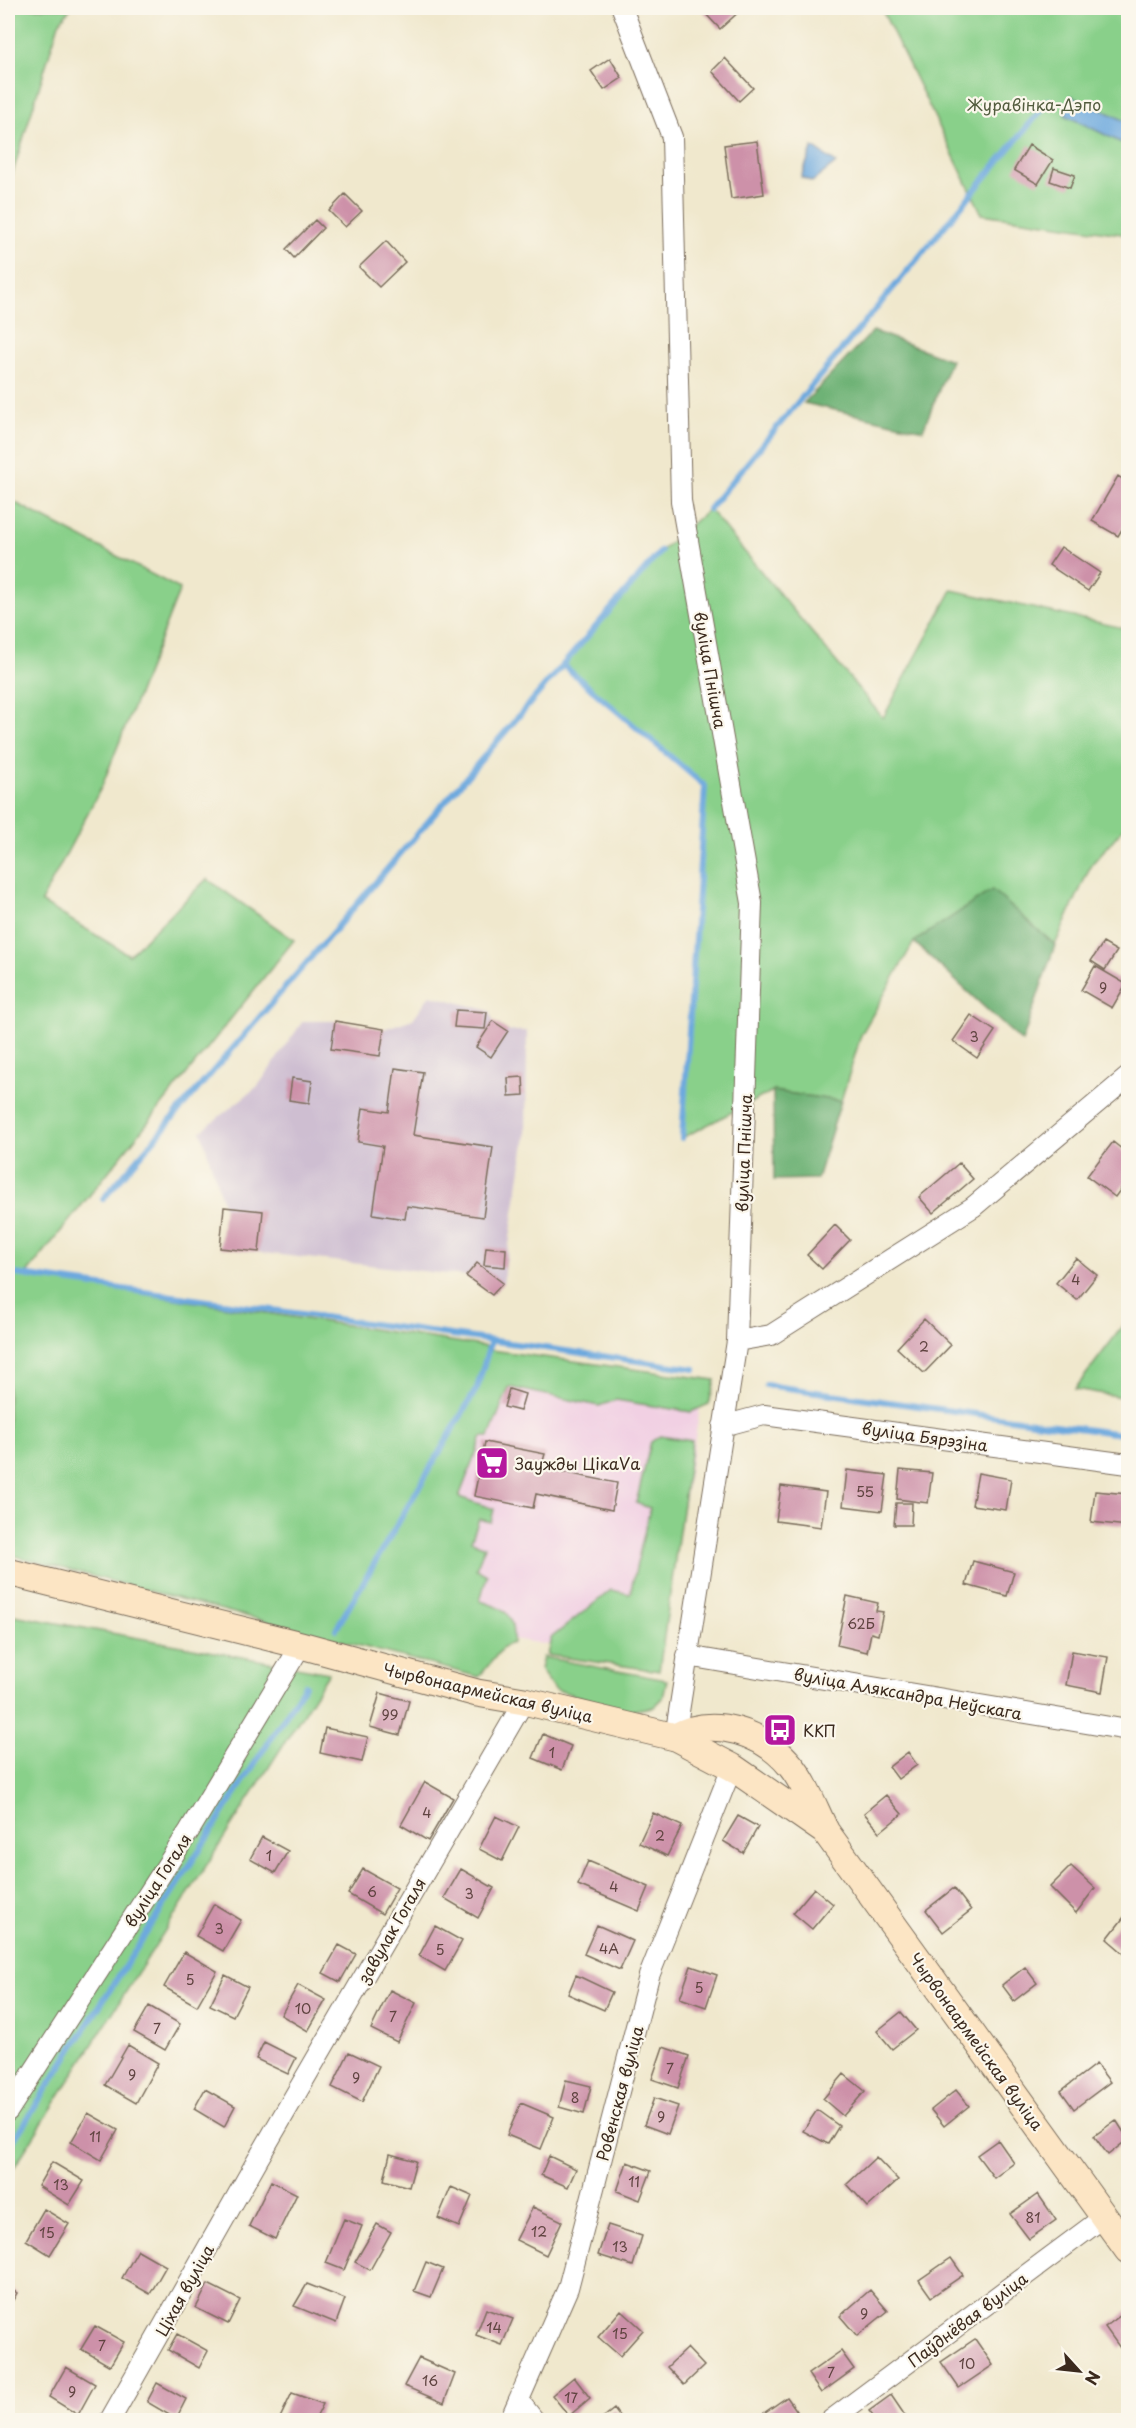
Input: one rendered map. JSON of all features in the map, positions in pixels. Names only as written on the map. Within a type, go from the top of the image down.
[{"type":"main road","name":"Чырвонаармейская вуліца","points":[[8,1572],[301,1645],[477,1693],[524,1701],[675,1737],[732,1767],[826,1832]]},
{"type":"main road","name":"Чырвонаармейская вуліца","points":[[675,1737],[689,1729],[708,1726],[731,1729],[758,1739],[781,1755],[793,1768],[826,1832],[1128,2250]]},
{"type":"street","name":"вуліца Пнішча","points":[[622,8],[672,137],[681,501],[752,903],[737,1341],[675,1737]]},
{"type":"street","points":[[737,1341],[771,1335],[973,1208],[1128,1077]]},
{"type":"street","name":"вуліца Бярэзіна","points":[[723,1426],[764,1415],[1128,1464]]},
{"type":"street","name":"вуліца Гогаля","points":[[8,2111],[189,1832],[301,1645]]},
{"type":"street","name":"вуліца Аляксандра Неўскага","points":[[687,1656],[1128,1730]]},
{"type":"street","name":"завулак Гогаля","points":[[258,2159],[524,1701]]},
{"type":"street","name":"Ровенская вуліца","points":[[510,2421],[568,2288],[650,1976],[732,1767]]},
{"type":"street","name":"Ціхая вуліца","points":[[110,2421],[258,2159]]},
{"type":"street","name":"Паўднёвая вуліца","points":[[831,2421],[1104,2217]]},
{"type":"street","points":[[519,2401],[534,2421]]},
{"type":"shaded area","points":[[430,995],[490,1011],[493,1021],[508,1031],[527,1031],[526,1136],[503,1283],[492,1295],[466,1276],[220,1248],[224,1207],[201,1131],[258,1086],[303,1021],[335,1021],[384,1029],[413,1019]]},
{"type":"shaded area","points":[[506,1372],[701,1402],[657,1663],[412,1622]]},
{"type":"green space","points":[[8,8],[71,8],[59,23],[8,188]]},
{"type":"green space","name":"Журавінка-Дэпо","points":[[881,8],[1128,8],[1128,235],[982,214]]},
{"type":"green space","points":[[873,331],[951,360],[923,430],[804,403]]},
{"type":"green space","points":[[8,499],[180,589],[102,786],[41,902],[129,955],[207,879],[294,940],[25,1276],[489,1347],[491,1350],[715,1380],[709,1404],[691,1412],[616,1400],[599,1406],[509,1387],[489,1437],[482,1437],[459,1497],[494,1509],[491,1522],[479,1519],[471,1541],[485,1547],[476,1569],[487,1575],[480,1601],[503,1610],[510,1619],[513,1633],[513,1643],[504,1646],[479,1677],[8,1554]]},
{"type":"green space","points":[[709,509],[883,718],[952,590],[1128,629],[1128,823],[1091,865],[1055,945],[992,891],[914,942],[861,1035],[841,1101],[773,1091],[682,1138],[705,786],[563,665],[661,551]]},
{"type":"green space","points":[[992,890],[1055,945],[1022,1042],[914,942]]},
{"type":"green space","points":[[773,1091],[841,1101],[817,1179],[774,1180]]},
{"type":"green space","points":[[1128,1319],[1128,1398],[1075,1389]]},
{"type":"green space","points":[[660,1436],[692,1441],[659,1671],[547,1655],[551,1638],[611,1590],[630,1594],[650,1508],[636,1503],[651,1442]]},
{"type":"green space","points":[[8,1614],[329,1673],[8,2177]]},
{"type":"green space","points":[[543,1657],[667,1680],[663,1698],[654,1707],[627,1711],[554,1689],[540,1669]]},
{"type":"water","points":[[1071,96],[1128,122],[1128,146],[1065,115]]},
{"type":"water","points":[[813,147],[836,163],[812,182],[801,177]]},
{"type":"building","points":[[709,8],[743,8],[720,29],[704,12]]},
{"type":"building","points":[[610,58],[622,78],[604,90],[591,71]]},
{"type":"building","points":[[725,58],[753,88],[739,101],[712,71]]},
{"type":"building","points":[[757,141],[764,194],[731,199],[724,145]]},
{"type":"building","points":[[1029,145],[1053,160],[1038,184],[1014,170]]},
{"type":"building","points":[[1054,168],[1075,175],[1070,188],[1050,181]]},
{"type":"building","points":[[345,194],[362,211],[345,227],[329,211]]},
{"type":"building","points":[[315,220],[323,228],[294,258],[286,249]]},
{"type":"building","points":[[386,241],[405,262],[379,287],[359,267]]},
{"type":"building","points":[[1118,476],[1128,483],[1128,522],[1118,536],[1092,521]]},
{"type":"building","points":[[1061,547],[1100,573],[1088,591],[1049,565]]},
{"type":"building","points":[[1103,943],[1117,951],[1105,970],[1091,961]]},
{"type":"building","points":[[1095,966],[1126,984],[1112,1008],[1081,990]]},
{"type":"building","points":[[456,1010],[487,1012],[485,1029],[454,1027]]},
{"type":"building","points":[[971,1015],[995,1031],[977,1058],[953,1041]]},
{"type":"building","points":[[335,1021],[384,1029],[380,1056],[331,1049]]},
{"type":"building","points":[[493,1021],[508,1031],[491,1057],[476,1047]]},
{"type":"building","points":[[395,1068],[423,1072],[413,1135],[493,1147],[483,1217],[407,1206],[405,1219],[373,1214],[383,1146],[358,1142],[363,1108],[389,1112]]},
{"type":"building","points":[[523,1077],[524,1095],[509,1096],[508,1078]]},
{"type":"building","points":[[292,1078],[312,1081],[309,1103],[289,1100]]},
{"type":"building","points":[[1113,1142],[1128,1154],[1128,1179],[1115,1197],[1087,1176]]},
{"type":"building","points":[[959,1163],[973,1179],[933,1213],[919,1197]]},
{"type":"building","points":[[224,1207],[263,1211],[259,1252],[220,1248]]},
{"type":"building","points":[[835,1225],[850,1240],[822,1269],[807,1255]]},
{"type":"building","points":[[486,1247],[506,1249],[505,1267],[484,1265]]},
{"type":"building","points":[[1076,1258],[1097,1275],[1077,1300],[1056,1283]]},
{"type":"building","points":[[477,1263],[503,1283],[492,1295],[466,1276]]},
{"type":"building","points":[[924,1319],[951,1345],[924,1373],[897,1348]]},
{"type":"building","points":[[509,1389],[525,1394],[520,1411],[504,1407]]},
{"type":"building","points":[[485,1442],[545,1454],[541,1468],[617,1483],[612,1510],[536,1494],[533,1508],[474,1496]]},
{"type":"building","points":[[847,1470],[887,1475],[882,1511],[843,1506]]},
{"type":"building","points":[[900,1470],[932,1473],[928,1503],[897,1499]]},
{"type":"building","points":[[978,1473],[1011,1479],[1006,1510],[972,1505]]},
{"type":"building","points":[[781,1486],[826,1492],[821,1527],[776,1521]]},
{"type":"building","points":[[1095,1491],[1128,1494],[1128,1526],[1091,1522]]},
{"type":"building","points":[[896,1503],[912,1503],[911,1525],[894,1525]]},
{"type":"building","points":[[973,1561],[1014,1572],[1007,1596],[966,1585]]},
{"type":"building","points":[[847,1596],[878,1603],[876,1611],[883,1612],[878,1635],[871,1633],[867,1652],[837,1645]]},
{"type":"building","points":[[1072,1651],[1108,1657],[1102,1692],[1066,1685]]},
{"type":"building","points":[[380,1693],[409,1701],[400,1735],[370,1727]]},
{"type":"building","points":[[325,1728],[368,1737],[362,1762],[320,1753]]},
{"type":"building","points":[[543,1734],[571,1746],[562,1770],[533,1758]]},
{"type":"building","points":[[908,1752],[917,1765],[898,1779],[889,1767]]},
{"type":"building","points":[[425,1782],[453,1798],[428,1841],[401,1825]]},
{"type":"building","points":[[886,1795],[902,1814],[880,1832],[864,1813]]},
{"type":"building","points":[[653,1813],[682,1826],[667,1856],[639,1843]]},
{"type":"building","points":[[496,1816],[519,1827],[502,1861],[479,1849]]},
{"type":"building","points":[[738,1816],[758,1827],[743,1853],[723,1841]]},
{"type":"building","points":[[262,1837],[288,1851],[275,1873],[250,1859]]},
{"type":"building","points":[[588,1861],[649,1887],[639,1911],[578,1885]]},
{"type":"building","points":[[1071,1866],[1095,1888],[1076,1913],[1050,1887]]},
{"type":"building","points":[[363,1869],[397,1888],[382,1914],[348,1894]]},
{"type":"building","points":[[461,1869],[494,1888],[478,1918],[444,1898]]},
{"type":"building","points":[[814,1888],[833,1904],[812,1929],[793,1913]]},
{"type":"building","points":[[954,1888],[971,1910],[943,1932],[926,1910]]},
{"type":"building","points":[[214,1904],[241,1920],[223,1951],[196,1936]]},
{"type":"building","points":[[1128,1912],[1128,1957],[1107,1939]]},
{"type":"building","points":[[597,1925],[633,1941],[620,1970],[584,1954]]},
{"type":"building","points":[[435,1926],[462,1941],[445,1971],[419,1956]]},
{"type":"building","points":[[339,1945],[356,1954],[340,1982],[323,1973]]},
{"type":"building","points":[[184,1952],[217,1971],[197,2006],[164,1987]]},
{"type":"building","points":[[691,1966],[717,1975],[706,2007],[680,1998]]},
{"type":"building","points":[[1025,1967],[1037,1983],[1014,2001],[1002,1985]]},
{"type":"building","points":[[225,1975],[248,1987],[233,2016],[210,2005]]},
{"type":"building","points":[[576,1975],[612,1992],[604,2010],[568,1994]]},
{"type":"building","points":[[298,1985],[326,2000],[308,2031],[281,2015]]},
{"type":"building","points":[[390,1990],[416,2003],[397,2042],[371,2029]]},
{"type":"building","points":[[149,2006],[180,2024],[165,2050],[134,2032]]},
{"type":"building","points":[[901,2012],[916,2030],[892,2049],[877,2031]]},
{"type":"building","points":[[264,2042],[296,2058],[288,2074],[256,2059]]},
{"type":"building","points":[[128,2045],[158,2063],[136,2103],[105,2085]]},
{"type":"building","points":[[663,2047],[689,2056],[678,2088],[652,2079]]},
{"type":"building","points":[[349,2052],[379,2066],[362,2102],[332,2087]]},
{"type":"building","points":[[1096,2064],[1110,2082],[1074,2109],[1061,2091]]},
{"type":"building","points":[[844,2074],[865,2091],[843,2116],[823,2099]]},
{"type":"building","points":[[566,2080],[591,2086],[584,2114],[559,2107]]},
{"type":"building","points":[[205,2089],[235,2106],[224,2127],[194,2109]]},
{"type":"building","points":[[956,2090],[969,2106],[944,2126],[931,2110]]},
{"type":"building","points":[[654,2098],[678,2106],[668,2134],[644,2125]]},
{"type":"building","points":[[521,2103],[554,2117],[541,2149],[507,2135]]},
{"type":"building","points":[[817,2110],[839,2126],[828,2144],[803,2131]]},
{"type":"building","points":[[88,2113],[118,2130],[101,2160],[71,2142]]},
{"type":"building","points":[[1116,2120],[1128,2139],[1108,2155],[1094,2136]]},
{"type":"building","points":[[998,2140],[1014,2163],[994,2178],[977,2155]]},
{"type":"building","points":[[390,2154],[416,2161],[409,2187],[384,2180]]},
{"type":"building","points":[[549,2156],[576,2169],[568,2187],[541,2175]]},
{"type":"building","points":[[876,2157],[898,2180],[868,2207],[847,2184]]},
{"type":"building","points":[[52,2162],[84,2181],[69,2205],[38,2186]]},
{"type":"building","points":[[627,2162],[651,2171],[640,2200],[617,2191]]},
{"type":"building","points":[[271,2181],[297,2194],[275,2239],[249,2226]]},
{"type":"building","points":[[451,2187],[472,2196],[459,2227],[438,2218]]},
{"type":"building","points":[[1038,2194],[1056,2220],[1029,2239],[1010,2214]]},
{"type":"building","points":[[533,2207],[562,2221],[546,2255],[516,2240]]},
{"type":"building","points":[[44,2209],[69,2224],[50,2255],[26,2240]]},
{"type":"building","points":[[344,2219],[362,2226],[344,2270],[326,2263]]},
{"type":"building","points":[[377,2224],[391,2232],[370,2270],[355,2262]]},
{"type":"building","points":[[608,2225],[642,2236],[633,2266],[598,2255]]},
{"type":"building","points":[[138,2250],[166,2266],[150,2294],[122,2278]]},
{"type":"building","points":[[951,2258],[963,2275],[931,2297],[919,2280]]},
{"type":"building","points":[[426,2262],[443,2269],[431,2297],[414,2291]]},
{"type":"building","points":[[208,2284],[240,2300],[228,2324],[196,2308]]},
{"type":"building","points":[[307,2284],[345,2299],[336,2323],[294,2306]]},
{"type":"building","points":[[8,2287],[17,2293],[8,2309]]},
{"type":"building","points":[[870,2290],[888,2311],[857,2336],[840,2316]]},
{"type":"building","points":[[486,2309],[513,2319],[502,2345],[476,2335]]},
{"type":"building","points":[[621,2310],[643,2330],[620,2356],[598,2337]]},
{"type":"building","points":[[1128,2310],[1128,2341],[1120,2348],[1105,2327]]},
{"type":"building","points":[[95,2326],[124,2342],[110,2366],[81,2349]]},
{"type":"building","points":[[177,2334],[208,2351],[199,2368],[168,2350]]},
{"type":"building","points":[[975,2339],[993,2365],[959,2388],[941,2362]]},
{"type":"building","points":[[687,2348],[704,2366],[684,2385],[667,2367]]},
{"type":"building","points":[[841,2351],[854,2369],[821,2393],[808,2374]]},
{"type":"building","points":[[419,2358],[455,2374],[444,2403],[404,2386]]},
{"type":"building","points":[[66,2367],[95,2384],[78,2415],[49,2397]]},
{"type":"building","points":[[574,2377],[590,2398],[569,2416],[552,2395]]},
{"type":"building","points":[[157,2383],[186,2399],[176,2419],[147,2402]]},
{"type":"building","points":[[292,2393],[323,2404],[315,2420],[279,2420]]},
{"type":"building","points":[[891,2395],[908,2420],[876,2420],[869,2411]]},
{"type":"building","points":[[787,2397],[797,2411],[782,2420],[769,2420],[764,2413]]},
{"type":"building","points":[[614,2409],[622,2420],[600,2420]]},
{"type":"waterway","points":[[709,509],[1049,101]]},
{"type":"waterway","points":[[103,1199],[661,551]]},
{"type":"waterway","points":[[563,665],[705,786],[682,1138]]},
{"type":"waterway","points":[[8,1273],[695,1369]]},
{"type":"waterway","points":[[336,1629],[477,1388],[491,1341]]},
{"type":"waterway","points":[[766,1385],[1128,1435]]},
{"type":"waterway","points":[[8,2149],[305,1685]]},
{"type":"place","name":"Заужды ЦікаVа","points":[[492,1463]]},
{"type":"place","name":"ККП","points":[[780,1730]]}]
